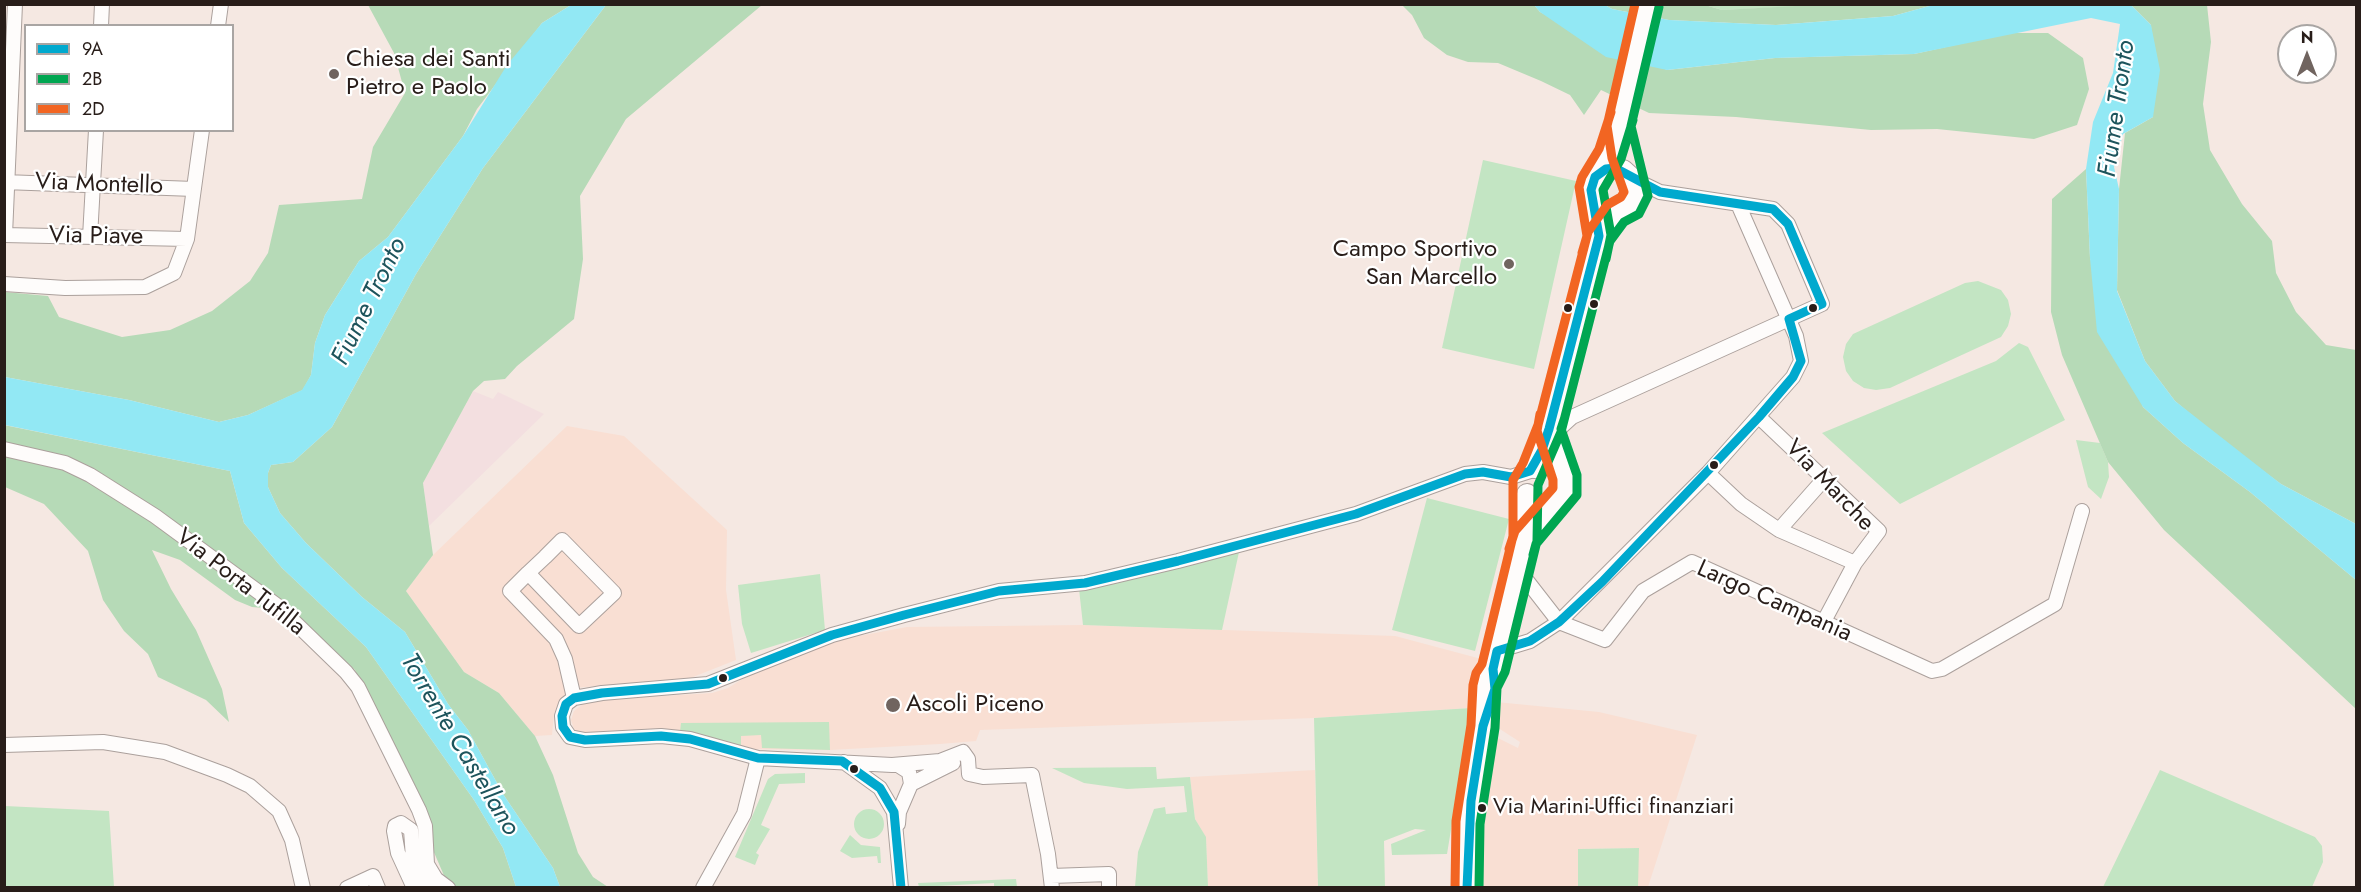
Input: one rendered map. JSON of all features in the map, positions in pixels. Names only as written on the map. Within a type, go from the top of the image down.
[{"type":"street","points":[[5,235],[6,182],[14,77],[15,4]]},
{"type":"street","points":[[101,24],[102,4]]},
{"type":"street","points":[[218,24],[221,4]]},
{"type":"street","points":[[1467,888],[1468,823],[1483,726],[1486,677],[1495,660],[1525,538],[1525,480],[1551,436],[1599,236],[1591,190],[1610,154],[1619,126],[1647,4]]},
{"type":"street","points":[[1594,202],[1603,211],[1616,213],[1627,209],[1633,202],[1636,190],[1619,126]]},
{"type":"street","points":[[90,237],[96,132]]},
{"type":"street","points":[[4,284],[65,288],[145,287],[174,273],[187,239],[202,132]]},
{"type":"street","points":[[1551,436],[1572,417],[1822,304],[1788,224],[1773,209],[1660,192],[1615,168],[1599,173]]},
{"type":"street","name":"Via Montello","points":[[6,182],[194,189]]},
{"type":"street","points":[[1633,202],[1660,192]]},
{"type":"street","points":[[1495,660],[1559,622],[1708,473],[1793,377],[1801,361],[1796,336],[1738,204]]},
{"type":"street","points":[[1599,236],[1616,213]]},
{"type":"street","name":"Via Piave","points":[[5,235],[187,239]]},
{"type":"street","name":"Via Marche","points":[[1759,417],[1879,531],[1855,563],[1823,623]]},
{"type":"street","points":[[1525,538],[1558,502],[1567,485],[1551,436]]},
{"type":"street","name":"Via Porta Tufilla","points":[[4,449],[65,463],[90,475],[155,516],[279,607],[346,672],[358,687],[425,825],[427,864],[436,879],[448,888]]},
{"type":"street","points":[[1525,480],[1545,464],[1561,471]]},
{"type":"street","points":[[896,841],[899,812],[909,788],[909,771],[895,765],[758,758],[690,739],[661,736],[585,740],[570,737],[563,727],[562,716],[567,704],[574,698],[602,693],[708,684],[832,635],[904,615],[999,591],[1085,583],[1178,561],[1356,514],[1465,474],[1484,472],[1525,480],[1541,505],[1558,502]]},
{"type":"street","points":[[1708,473],[1741,504],[1779,530],[1855,563]]},
{"type":"street","points":[[1779,530],[1825,478]]},
{"type":"street","name":"Largo Campania","points":[[1559,622],[1605,640],[1643,591],[1692,562],[1932,671],[1946,668],[2055,604],[2082,512]]},
{"type":"street","points":[[528,573],[579,626],[614,593],[562,540],[528,573],[510,591],[556,639],[565,659],[574,698]]},
{"type":"street","points":[[1517,568],[1559,622]]},
{"type":"street","points":[[4,746],[103,742],[165,752],[242,782],[279,811],[292,840],[303,888]]},
{"type":"street","points":[[901,888],[894,812],[881,790],[879,776],[887,766],[940,761],[963,752],[968,759],[969,774],[984,777],[1032,775],[1051,882],[1108,874],[1109,888]]},
{"type":"street","points":[[703,888],[744,814],[758,758]]},
{"type":"street","points":[[842,761],[892,797],[945,766],[968,759]]},
{"type":"street","points":[[414,888],[403,866],[394,831],[395,826],[401,823],[411,830],[412,858],[428,888]]},
{"type":"street","points":[[347,888],[375,882]]},
{"type":"shaded area","points":[[473,391],[493,399],[498,392],[544,414],[429,526],[423,483]]},
{"type":"shaded area","points":[[567,426],[624,436],[727,530],[726,590],[736,660],[688,679],[573,688],[564,696],[554,713],[552,735],[535,736],[499,693],[464,672],[406,591],[433,555]]},
{"type":"shaded area","points":[[1083,625],[1395,636],[1485,660],[1471,708],[1314,718],[980,730],[976,741],[940,744],[830,750],[741,749],[583,734],[574,729],[571,720],[574,711],[583,704],[597,700],[712,693],[728,688],[768,663],[832,641],[907,627]]},
{"type":"shaded area","points":[[1496,702],[1599,712],[1697,735],[1648,887],[1638,887],[1638,848],[1578,849],[1578,887],[1476,888],[1475,809],[1490,734],[1518,748],[1520,742],[1492,724]]},
{"type":"shaded area","points":[[1315,770],[1318,887],[1208,887],[1206,838],[1195,819],[1190,777]]},
{"type":"green space","points":[[1832,4],[1933,5],[1893,16],[1776,25],[1669,20],[1612,9],[1605,5],[1705,5],[1722,10]]},
{"type":"green space","points":[[368,5],[571,5],[542,23],[477,109],[463,136],[388,237],[359,261],[325,315],[315,343],[311,375],[303,390],[248,415],[219,422],[129,400],[5,377],[5,292],[48,296],[59,317],[122,337],[170,330],[212,311],[250,281],[268,253],[279,205],[362,199],[373,147],[405,93],[394,53]]},
{"type":"green space","points":[[606,5],[762,5],[626,119],[580,196],[583,259],[574,319],[517,366],[505,379],[484,381],[473,391],[423,483],[433,555],[406,591],[464,672],[499,693],[535,736],[553,775],[578,853],[593,877],[608,887],[560,887],[553,868],[503,794],[468,730],[448,704],[405,632],[362,597],[306,543],[280,513],[268,487],[268,473],[271,465],[293,462],[332,427],[416,274],[483,168]]},
{"type":"green space","points":[[1402,5],[1534,5],[1540,12],[1667,70],[1775,58],[1914,54],[2010,33],[2048,33],[2083,58],[2089,89],[2077,125],[2034,139],[1937,129],[1871,130],[1736,117],[1649,113],[1601,90],[1584,115],[1570,95],[1541,81],[1498,63],[1468,62],[1447,55],[1424,38],[1412,15]]},
{"type":"green space","points":[[1705,5],[1832,5],[1722,10]]},
{"type":"green space","points":[[2131,5],[2207,5],[2211,42],[2203,104],[2210,150],[2242,204],[2272,241],[2276,273],[2296,312],[2326,345],[2356,350],[2356,524],[2281,484],[2225,443],[2175,401],[2145,361],[2117,290],[2119,189],[2125,133],[2153,117],[2151,25]]},
{"type":"green space","name":"Campo Sportivo San Marcello","points":[[1483,160],[1576,181],[1534,369],[1442,348]]},
{"type":"green space","points":[[2086,169],[2090,258],[2143,407],[2183,443],[2250,492],[2356,580],[2356,709],[2164,530],[2108,462],[2062,355],[2051,312],[2052,199]]},
{"type":"green space","points":[[1978,281],[2001,290],[2008,300],[2011,314],[2008,326],[2001,337],[1890,388],[1876,390],[1864,388],[1853,381],[1846,371],[1843,357],[1846,344],[1853,334],[1965,283]]},
{"type":"green space","points":[[2019,343],[2028,347],[2065,420],[1900,504],[1822,433],[1996,361]]},
{"type":"green space","points":[[4,425],[230,471],[244,523],[282,568],[366,647],[474,800],[503,848],[516,887],[449,887],[355,670],[288,610],[252,607],[235,600],[180,560],[152,550],[171,589],[196,630],[222,689],[229,722],[206,700],[158,677],[148,654],[124,631],[103,600],[88,551],[44,504],[5,487]]},
{"type":"green space","points":[[2076,440],[2100,443],[2108,462],[2109,477],[2101,499],[2088,487]]},
{"type":"green space","points":[[1427,498],[1509,519],[1475,651],[1392,630]]},
{"type":"green space","points":[[1239,552],[1222,630],[1083,625],[1079,589]]},
{"type":"green space","points":[[820,574],[825,630],[751,653],[742,624],[738,585]]},
{"type":"green space","points":[[1471,708],[1447,854],[1392,855],[1391,844],[1426,830],[1415,829],[1384,841],[1385,887],[1318,887],[1314,718]]},
{"type":"green space","points":[[829,722],[830,750],[762,748],[761,735],[741,736],[741,749],[680,732],[681,723]]},
{"type":"green space","points":[[1156,767],[1157,779],[1190,777],[1195,819],[1206,837],[1208,887],[1135,887],[1138,852],[1154,809],[1165,807],[1166,814],[1187,812],[1184,786],[1127,789],[1084,783],[1052,768]]},
{"type":"green space","points":[[2160,770],[2315,837],[2322,846],[2323,862],[2312,887],[2103,887]]},
{"type":"green space","points":[[805,773],[805,783],[779,784],[761,825],[770,829],[756,853],[759,855],[755,865],[735,857],[768,779],[775,774]]},
{"type":"green space","points":[[5,806],[109,811],[114,887],[5,887]]},
{"type":"green space","points":[[869,809],[880,813],[884,824],[880,835],[869,839],[858,835],[854,824],[858,813]]},
{"type":"green space","points":[[850,835],[861,845],[880,847],[881,863],[878,863],[877,856],[852,858],[840,851]]},
{"type":"green space","points":[[1639,848],[1638,887],[1578,887],[1578,849]]},
{"type":"green space","points":[[1016,879],[1017,887],[994,887],[994,883],[919,887],[918,883]]},
{"type":"water","points":[[571,5],[606,5],[483,168],[416,274],[332,427],[293,462],[271,465],[268,473],[268,487],[280,513],[306,543],[362,597],[405,632],[448,704],[468,730],[503,794],[553,868],[560,887],[516,887],[503,848],[474,800],[366,647],[282,568],[244,523],[230,471],[5,425],[5,377],[129,400],[219,422],[248,415],[302,390],[311,375],[315,343],[325,315],[359,261],[388,237],[463,136],[507,65],[542,23]]},
{"type":"water","name":"Fiume Tronto","points":[[1534,5],[1605,5],[1612,9],[1669,20],[1776,25],[1893,16],[1933,5],[2131,5],[2151,25],[2160,70],[2153,117],[2123,134],[2114,167],[2119,189],[2117,291],[2145,361],[2175,401],[2281,484],[2356,524],[2356,580],[2250,492],[2183,443],[2143,407],[2097,332],[2090,258],[2086,169],[2093,122],[2113,73],[2120,24],[2091,18],[1914,54],[1775,58],[1667,70],[1606,57],[1540,12]]},
{"type":"pier","points":[[1633,10],[1658,15],[1645,69],[1621,63]]},
{"type":"transit line","name":"2D","points":[[1455,888],[1456,821],[1471,725],[1473,685],[1476,673],[1482,664],[1513,536],[1513,480],[1523,463],[1538,425],[1588,232],[1607,205],[1621,197],[1624,192],[1612,158],[1607,126],[1635,4]]},
{"type":"transit line","name":"2B","points":[[1479,888],[1480,824],[1495,728],[1497,688],[1505,672],[1537,541],[1538,485],[1561,432],[1610,241],[1624,222],[1639,214],[1648,196],[1631,126],[1659,7]]},
{"type":"transit line","name":"2D","points":[[1582,253],[1587,236],[1579,187],[1582,177],[1599,149],[1611,112]]},
{"type":"transit line","name":"2B","points":[[1606,259],[1611,235],[1603,190],[1621,159],[1633,120]]},
{"type":"transit line","name":"9A","points":[[901,888],[894,812],[880,788],[842,761],[758,758],[690,739],[661,736],[585,740],[570,737],[563,727],[562,716],[566,704],[574,698],[602,693],[708,684],[832,635],[904,615],[999,591],[1085,583],[1178,561],[1356,514],[1465,474],[1483,472],[1511,477],[1530,471],[1542,450],[1549,429],[1599,236],[1591,190],[1595,177],[1606,169],[1615,168],[1660,192],[1773,209],[1788,224],[1822,304],[1789,319],[1801,361],[1793,377],[1759,417],[1602,582],[1559,622],[1530,641],[1497,651],[1493,669],[1495,689],[1483,726],[1471,801],[1467,888]]},
{"type":"transit line","name":"2D","points":[[1509,549],[1515,531],[1553,488],[1553,480],[1537,431],[1540,414]]},
{"type":"transit line","name":"2B","points":[[1533,555],[1536,544],[1577,495],[1577,475],[1561,429],[1564,420]]},
{"type":"place","name":"Chiesa dei Santi Pietro e Paolo","points":[[334,74]]},
{"type":"place","name":"Campo Sportivo San Marcello","points":[[1509,264]]},
{"type":"place","name":"Ascoli Piceno","points":[[893,705]]},
{"type":"place","name":"Via Marini-Uffici finanziari","points":[[1482,808]]},
{"type":"water label","name":"Torrente Castellano","points":[[459,745]]}]
